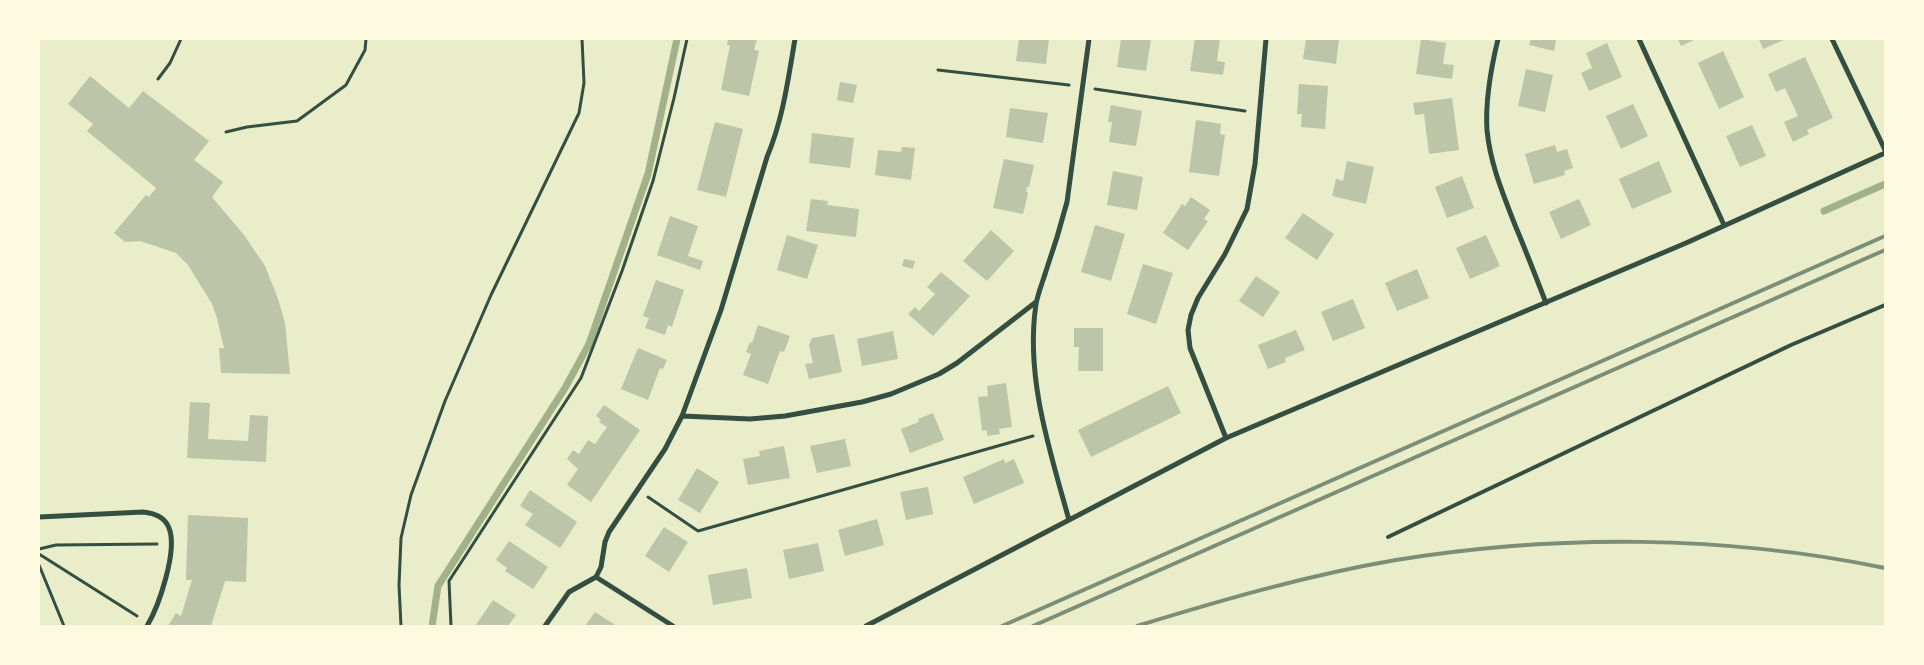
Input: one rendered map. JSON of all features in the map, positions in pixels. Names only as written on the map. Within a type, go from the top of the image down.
[{"type":"street","points":[[545,626],[569,592],[596,577],[600,571],[604,542],[665,449],[682,416],[721,310],[765,164],[777,134],[795,39]]},
{"type":"street","points":[[1069,520],[1045,432],[1038,391],[1034,354],[1036,302],[1061,228],[1067,202],[1089,39]]},
{"type":"street","points":[[1226,438],[1190,348],[1188,330],[1191,315],[1198,298],[1229,246],[1247,209],[1255,164],[1266,39]]},
{"type":"street","points":[[1498,39],[1487,109],[1487,130],[1492,160],[1546,303]]},
{"type":"street","points":[[1639,39],[1724,225]]},
{"type":"street","points":[[866,626],[1226,438],[1546,303],[1724,225],[1885,151],[1832,39]]},
{"type":"street","points":[[682,416],[750,419],[785,416],[862,402],[890,394],[939,374],[957,363],[1036,302]]},
{"type":"street","points":[[39,517],[143,512],[150,513],[166,523],[170,534],[166,579],[157,607],[148,625]]},
{"type":"street","points":[[596,577],[673,626]]},
{"type":"lane","points":[[1388,537],[1791,344],[1885,305]]},
{"type":"path","points":[[158,80],[170,63],[181,39]]},
{"type":"path","points":[[226,132],[247,127],[297,121],[346,84],[365,50],[366,39]]},
{"type":"path","points":[[401,626],[399,585],[400,538],[412,495],[445,401],[491,295],[578,113],[584,83],[582,39]]},
{"type":"path","points":[[451,626],[450,581],[581,378],[622,271],[653,181],[687,39]]},
{"type":"path","points":[[638,490],[698,531],[1045,432]]},
{"type":"path","points":[[39,549],[56,545],[170,543]]},
{"type":"path","points":[[39,554],[148,625]]},
{"type":"path","points":[[39,565],[64,626]]},
{"type":"building","points":[[728,39],[757,39],[754,50],[759,51],[749,96],[721,90],[730,45],[727,45]]},
{"type":"building","points":[[1019,39],[1049,39],[1046,64],[1016,61]]},
{"type":"building","points":[[1121,39],[1151,39],[1146,71],[1117,67]]},
{"type":"building","points":[[1195,39],[1220,39],[1217,61],[1225,62],[1223,75],[1190,71]]},
{"type":"building","points":[[1306,39],[1339,39],[1336,64],[1303,59]]},
{"type":"building","points":[[1421,39],[1446,43],[1443,64],[1454,65],[1452,79],[1416,74]]},
{"type":"building","points":[[1531,39],[1556,39],[1554,51],[1529,45]]},
{"type":"building","points":[[1678,39],[1696,39],[1681,46]]},
{"type":"building","points":[[1759,39],[1786,39],[1763,49]]},
{"type":"building","points":[[1607,43],[1622,77],[1589,91],[1581,73],[1592,68],[1586,53]]},
{"type":"building","points":[[1723,51],[1744,97],[1719,109],[1698,63]]},
{"type":"building","points":[[1805,57],[1833,118],[1807,130],[1809,134],[1793,142],[1784,122],[1798,116],[1785,88],[1776,92],[1768,74]]},
{"type":"building","points":[[1526,69],[1553,75],[1545,112],[1518,106]]},
{"type":"building","points":[[90,76],[129,108],[143,91],[209,141],[194,160],[223,182],[212,197],[244,235],[265,266],[285,323],[290,374],[221,373],[219,348],[224,348],[217,318],[212,304],[188,265],[176,253],[140,241],[125,242],[114,233],[146,195],[149,197],[156,188],[87,131],[93,124],[68,104]]},
{"type":"building","points":[[840,82],[857,85],[853,103],[837,100]]},
{"type":"building","points":[[1299,84],[1328,86],[1325,129],[1301,127],[1302,114],[1297,114]]},
{"type":"building","points":[[1452,98],[1459,150],[1429,154],[1424,114],[1415,115],[1413,103]]},
{"type":"building","points":[[1633,104],[1648,136],[1621,149],[1606,116]]},
{"type":"building","points":[[1111,105],[1142,111],[1136,146],[1109,142],[1112,122],[1108,122]]},
{"type":"building","points":[[1010,108],[1048,113],[1043,143],[1006,137]]},
{"type":"building","points":[[1196,120],[1221,124],[1220,134],[1225,135],[1219,176],[1189,172]]},
{"type":"building","points":[[715,122],[743,129],[726,197],[697,190]]},
{"type":"building","points":[[1752,125],[1766,156],[1740,167],[1726,136]]},
{"type":"building","points":[[812,133],[854,138],[850,168],[809,163]]},
{"type":"building","points":[[1555,145],[1557,152],[1567,149],[1573,168],[1564,171],[1565,175],[1534,184],[1525,154]]},
{"type":"building","points":[[902,147],[915,148],[911,180],[875,175],[878,150],[901,152]]},
{"type":"building","points":[[1004,159],[1034,165],[1029,187],[1027,187],[1026,192],[1028,193],[1023,214],[993,208]]},
{"type":"building","points":[[1347,161],[1374,167],[1366,204],[1332,196],[1336,179],[1343,181]]},
{"type":"building","points":[[1659,161],[1672,192],[1632,209],[1619,179]]},
{"type":"building","points":[[1113,171],[1143,177],[1137,210],[1107,205]]},
{"type":"building","points":[[1462,176],[1474,208],[1447,218],[1435,187]]},
{"type":"building","points":[[1191,197],[1210,210],[1204,219],[1208,221],[1188,250],[1163,233],[1182,204],[1185,206]]},
{"type":"building","points":[[811,199],[828,201],[827,205],[859,209],[856,237],[806,231]]},
{"type":"building","points":[[1579,199],[1591,225],[1561,239],[1549,212]]},
{"type":"building","points":[[1303,213],[1334,234],[1317,260],[1285,238]]},
{"type":"building","points":[[670,216],[698,226],[688,256],[703,261],[700,270],[657,255]]},
{"type":"building","points":[[1095,225],[1125,234],[1111,281],[1081,272]]},
{"type":"building","points":[[991,230],[1014,251],[987,281],[963,261]]},
{"type":"building","points":[[787,235],[818,245],[807,279],[777,270]]},
{"type":"building","points":[[1486,235],[1500,266],[1470,279],[1456,248]]},
{"type":"building","points":[[904,259],[915,261],[913,269],[902,266]]},
{"type":"building","points":[[1143,264],[1173,273],[1156,324],[1127,314]]},
{"type":"building","points":[[1417,269],[1429,298],[1397,311],[1385,283]]},
{"type":"building","points":[[941,272],[970,296],[933,336],[908,314],[915,307],[919,311],[935,294],[927,287]]},
{"type":"building","points":[[1256,276],[1280,292],[1263,317],[1239,301]]},
{"type":"building","points":[[656,280],[684,290],[672,327],[668,325],[665,335],[645,328],[649,318],[643,316]]},
{"type":"building","points":[[1353,299],[1365,328],[1333,341],[1321,312]]},
{"type":"building","points":[[758,325],[790,336],[784,352],[780,351],[768,384],[743,375],[751,354],[746,352],[750,342],[752,343]]},
{"type":"building","points":[[1074,328],[1103,328],[1103,371],[1078,371],[1079,347],[1074,347]]},
{"type":"building","points":[[1296,330],[1305,350],[1285,358],[1286,362],[1268,369],[1258,345]]},
{"type":"building","points":[[893,331],[898,359],[862,366],[857,339]]},
{"type":"building","points":[[834,334],[842,372],[809,379],[805,364],[813,363],[809,345],[812,338]]},
{"type":"building","points":[[638,348],[667,360],[663,369],[660,368],[648,400],[621,389]]},
{"type":"building","points":[[1006,383],[1012,427],[999,429],[1000,434],[987,436],[987,430],[982,431],[978,397],[988,396],[987,386]]},
{"type":"building","points":[[1168,386],[1181,413],[1091,457],[1078,430]]},
{"type":"building","points":[[190,402],[210,403],[208,439],[248,441],[250,415],[268,416],[266,462],[187,458]]},
{"type":"building","points":[[604,405],[640,430],[591,502],[567,485],[578,469],[567,459],[573,450],[579,454],[588,440],[595,444],[607,427],[599,422],[601,420],[596,416]]},
{"type":"building","points":[[933,413],[944,440],[910,453],[901,429],[919,422],[918,419]]},
{"type":"building","points":[[845,439],[851,466],[817,473],[810,446]]},
{"type":"building","points":[[784,446],[790,478],[748,485],[743,459],[760,456],[759,451]]},
{"type":"building","points":[[1004,459],[1005,463],[1014,459],[1024,483],[974,504],[963,477]]},
{"type":"building","points":[[697,468],[719,482],[700,513],[678,500]]},
{"type":"building","points":[[928,487],[933,514],[906,520],[900,492]]},
{"type":"building","points":[[530,490],[577,522],[560,548],[525,525],[533,514],[520,506]]},
{"type":"building","points":[[188,515],[248,518],[246,582],[225,581],[211,626],[168,626],[176,613],[181,616],[192,580],[186,580]]},
{"type":"building","points":[[877,519],[884,545],[845,556],[838,530]]},
{"type":"building","points":[[664,527],[688,542],[669,572],[645,556]]},
{"type":"building","points":[[509,541],[548,567],[533,589],[505,571],[507,568],[496,560]]},
{"type":"building","points":[[818,543],[824,571],[789,579],[783,550]]},
{"type":"building","points":[[747,568],[752,598],[713,605],[708,575]]},
{"type":"building","points":[[493,600],[516,615],[508,626],[475,626]]},
{"type":"building","points":[[595,612],[617,626],[585,626]]},
{"type":"waterway","points":[[432,626],[438,586],[565,388],[589,344],[648,174],[677,39]]},
{"type":"waterway","points":[[1824,211],[1885,184]]},
{"type":"railway","points":[[1002,626],[1885,236]]},
{"type":"railway","points":[[1033,626],[1885,250]]},
{"type":"railway","points":[[1137,626],[1265,589],[1363,566],[1457,552],[1518,546],[1579,542],[1702,544],[1764,549],[1825,557],[1885,568]]}]
